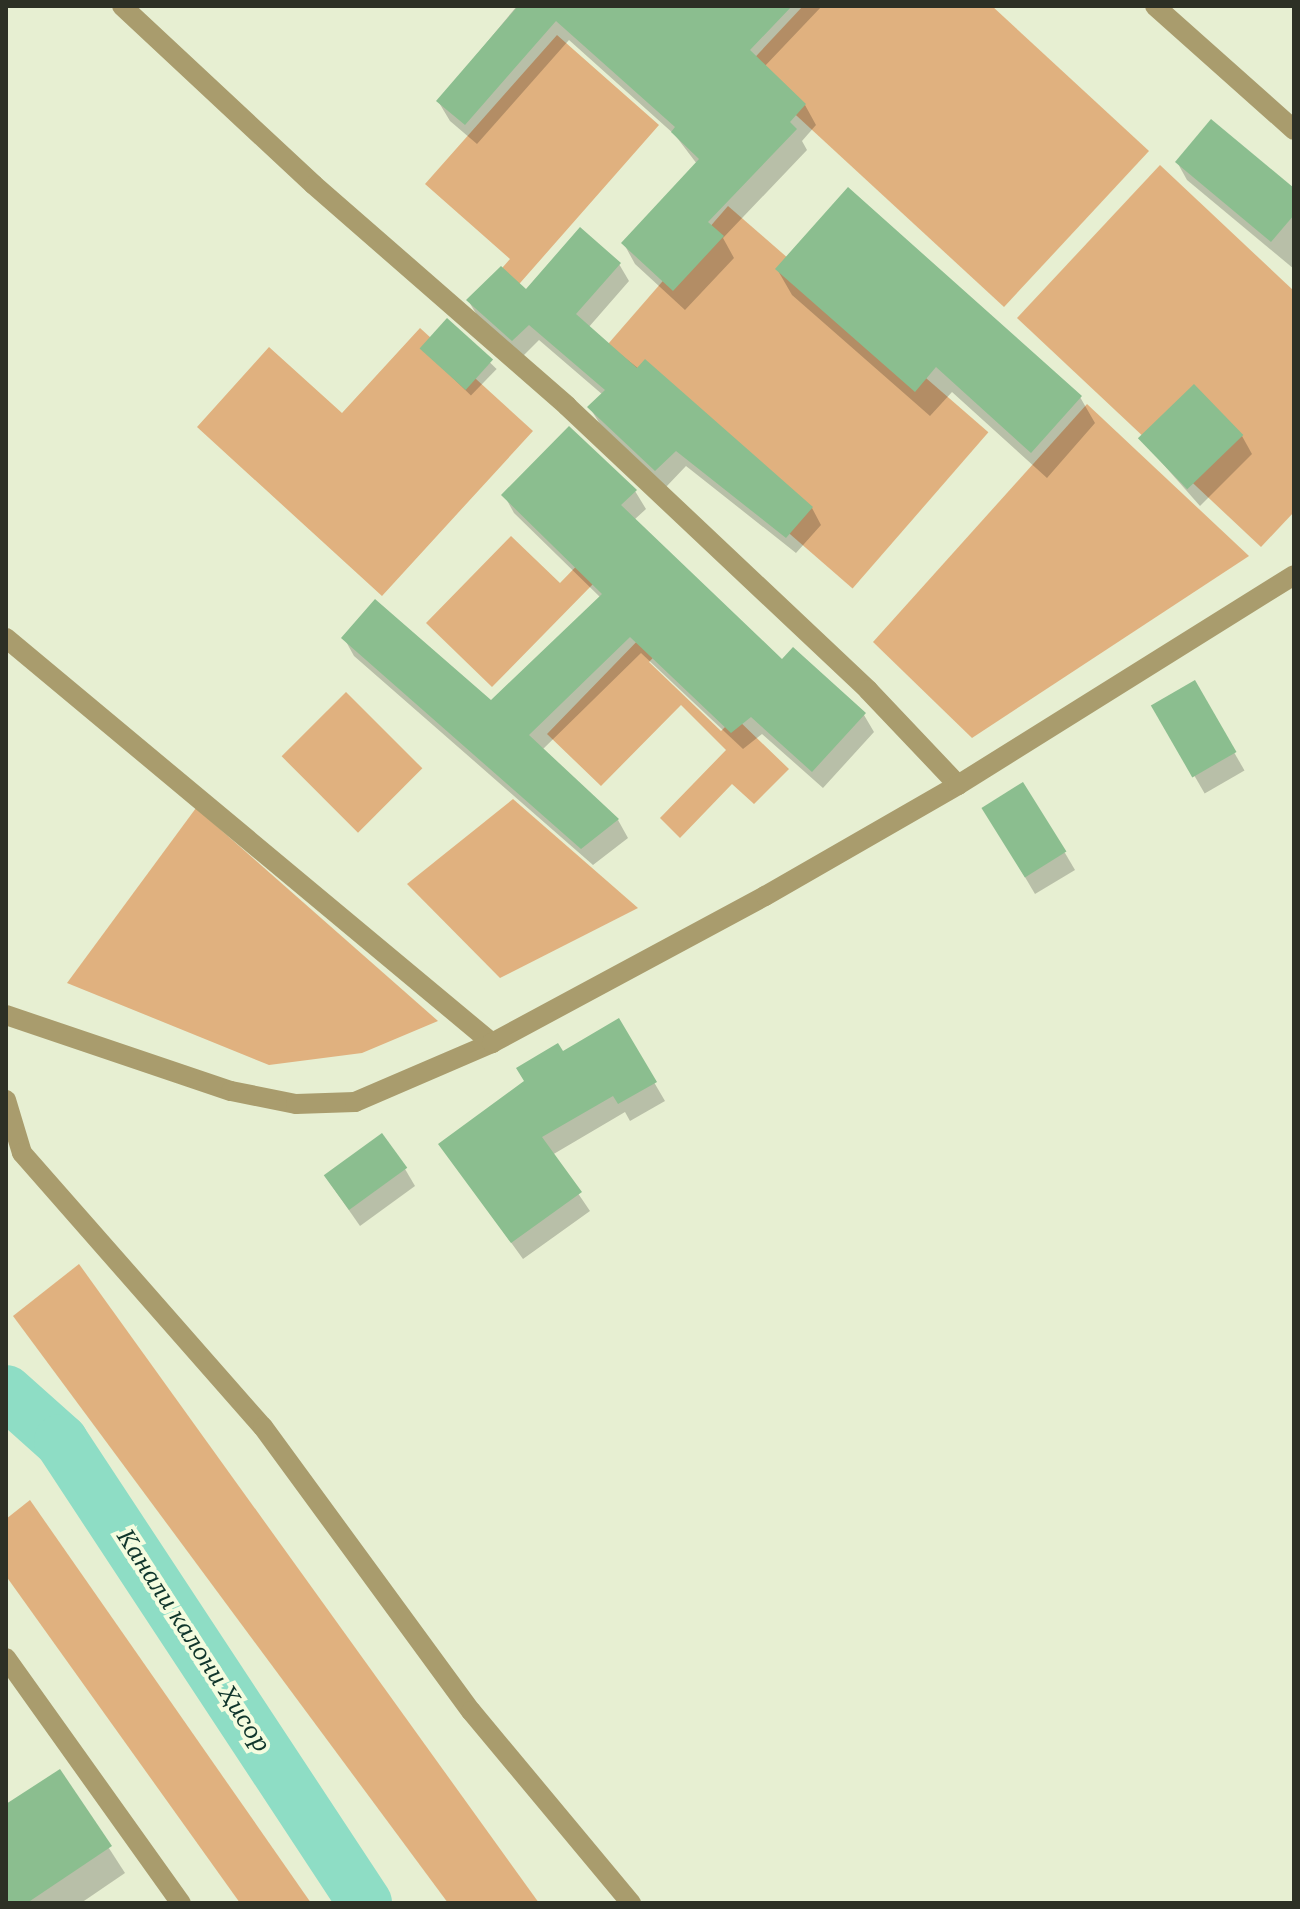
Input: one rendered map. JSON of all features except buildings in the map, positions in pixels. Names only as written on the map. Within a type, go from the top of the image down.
[{"type":"street","points":[[122,6],[314,185],[567,406],[868,690],[958,785]]},
{"type":"street","points":[[1155,6],[1294,130]]},
{"type":"street","points":[[6,1015],[231,1091],[296,1104],[355,1102],[492,1043],[958,785],[1294,575]]},
{"type":"street","points":[[6,638],[492,1043]]},
{"type":"street","points":[[6,1100],[22,1153],[263,1427],[471,1711],[631,1903]]},
{"type":"street","points":[[6,1658],[181,1903]]},
{"type":"shaded area","points":[[803,6],[992,6],[1149,151],[1004,307],[745,68]]},
{"type":"shaded area","points":[[557,35],[659,125],[506,299],[488,284],[510,259],[425,184]]},
{"type":"shaded area","points":[[1160,165],[1294,291],[1294,512],[1261,547],[1017,318]]},
{"type":"shaded area","points":[[728,206],[988,432],[853,589],[592,362]]},
{"type":"shaded area","points":[[420,328],[533,431],[382,596],[197,427],[269,347],[342,413]]},
{"type":"shaded area","points":[[1087,404],[1249,556],[972,738],[873,642]]},
{"type":"shaded area","points":[[628,513],[669,641],[649,662],[721,731],[735,717],[789,769],[754,804],[732,784],[680,838],[660,818],[726,750],[681,705],[601,786],[547,734],[645,633],[593,584],[492,687],[426,623],[511,536],[560,583]]},
{"type":"shaded area","points":[[346,692],[422,768],[358,833],[282,756]]},
{"type":"shaded area","points":[[513,799],[638,908],[500,978],[407,884]]},
{"type":"shaded area","points":[[196,808],[438,1021],[362,1053],[269,1065],[67,983]]},
{"type":"shaded area","points":[[79,1264],[539,1903],[448,1903],[13,1316]]},
{"type":"shaded area","points":[[30,1500],[311,1903],[240,1903],[6,1576],[6,1519]]},
{"type":"waterway","name":"Канали калони Ҳисор","points":[[6,1392],[61,1441],[365,1903]]}]
